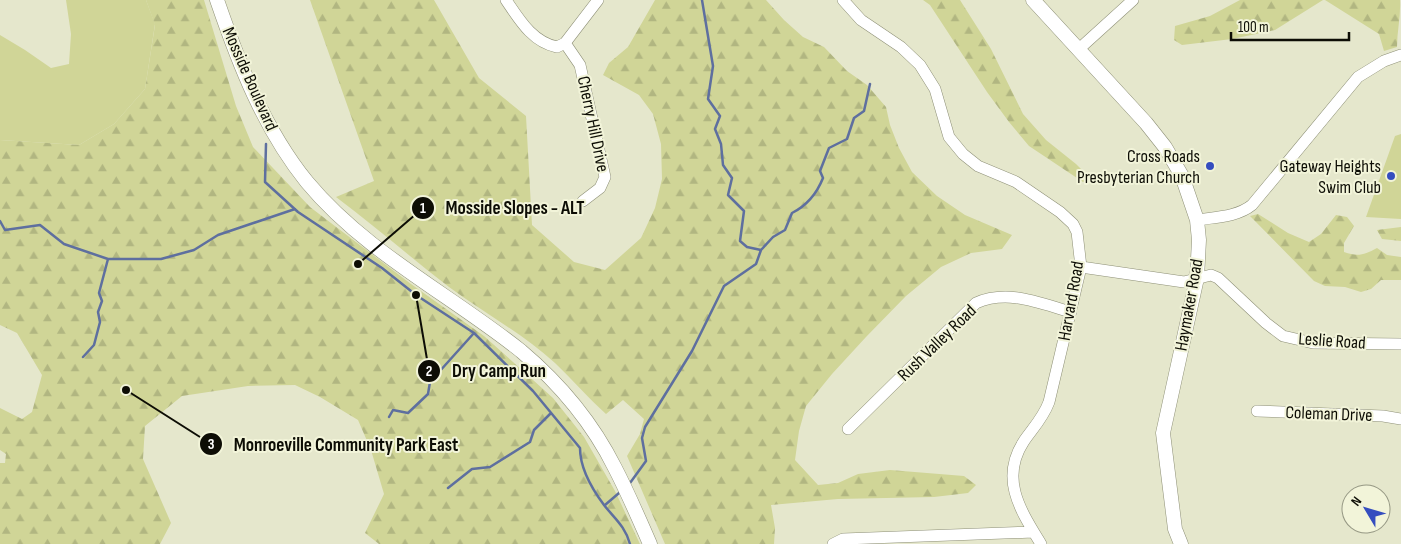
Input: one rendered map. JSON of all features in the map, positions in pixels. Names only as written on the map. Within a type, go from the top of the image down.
[{"type":"main road","name":"Mosside Boulevard","points":[[217,0],[255,100],[278,141],[308,183],[334,210],[368,240],[520,351],[556,385],[588,424],[615,467],[650,544]]},
{"type":"main road","name":"Haymaker Road","points":[[1033,0],[1146,123],[1165,147],[1182,176],[1197,220],[1199,240],[1197,278],[1163,433],[1174,529],[1181,544]]},
{"type":"street","points":[[506,0],[536,38],[557,47],[565,43],[598,0]]},
{"type":"street","name":"Harvard Road","points":[[843,0],[860,20],[901,47],[920,65],[935,89],[949,137],[963,154],[978,166],[1016,182],[1055,208],[1073,224],[1077,232],[1081,267],[1046,411],[1024,441],[1016,456],[1013,468],[1012,482],[1016,500],[1041,544]]},
{"type":"street","points":[[1079,49],[1133,0]]},
{"type":"street","name":"Cherry Hill Drive","points":[[565,43],[580,65],[605,177],[600,188],[583,200]]},
{"type":"street","points":[[1197,220],[1230,215],[1246,210],[1358,77],[1384,61],[1401,55]]},
{"type":"street","points":[[1081,267],[1184,282],[1197,278]]},
{"type":"street","name":"Leslie Road","points":[[1197,278],[1211,274],[1218,278],[1266,323],[1283,336],[1289,338],[1313,343],[1401,344]]},
{"type":"street","name":"Rush Valley Road","points":[[848,429],[976,303],[994,297],[1012,296],[1071,312]]},
{"type":"street","name":"Coleman Drive","points":[[1256,411],[1383,416],[1401,419]]},
{"type":"street","points":[[833,544],[843,540],[1033,532]]},
{"type":"green space","points":[[66,0],[146,0],[155,24],[145,89],[114,124],[79,145],[0,140],[0,35],[51,68],[69,64],[71,34]]},
{"type":"green space","points":[[146,0],[204,0],[236,106],[253,147],[310,207],[411,284],[484,336],[553,398],[584,437],[615,491],[640,544],[379,544],[365,533],[384,494],[371,450],[358,420],[320,397],[295,385],[248,386],[182,396],[145,426],[143,459],[171,523],[160,544],[0,544],[0,463],[5,463],[6,454],[0,450],[0,408],[22,419],[32,412],[42,375],[17,333],[0,325],[0,140],[79,145],[114,124],[145,89],[155,25]]},
{"type":"green space","points":[[310,0],[434,0],[479,78],[526,116],[532,225],[574,262],[605,270],[641,238],[655,208],[662,179],[661,144],[653,114],[639,95],[603,75],[609,63],[628,47],[655,0],[766,0],[803,37],[824,47],[847,71],[867,85],[886,107],[890,125],[899,148],[912,172],[937,196],[965,215],[1012,235],[1002,249],[971,253],[941,267],[906,296],[866,337],[806,406],[799,431],[795,460],[818,485],[838,483],[858,474],[890,470],[964,476],[976,485],[968,493],[934,497],[838,499],[771,505],[775,528],[774,544],[665,544],[627,456],[640,434],[644,419],[623,400],[606,414],[542,352],[449,287],[336,197],[374,181]]},
{"type":"green space","points":[[923,0],[960,0],[991,49],[1023,114],[1046,140],[1076,164],[1092,180],[1083,182],[1029,146],[987,92],[930,5]]},
{"type":"green space","points":[[1240,0],[1323,0],[1275,30],[1232,39],[1182,45],[1174,40],[1175,26],[1210,16]]},
{"type":"green space","points":[[1325,0],[1400,0],[1397,47],[1384,51],[1379,34]]},
{"type":"green space","name":"Gateway Heights Swim Club","points":[[1401,134],[1401,219],[1366,217],[1395,136]]},
{"type":"green space","points":[[1258,214],[1288,233],[1309,242],[1321,234],[1336,215],[1347,217],[1354,226],[1344,243],[1344,252],[1361,255],[1377,248],[1387,255],[1401,257],[1401,280],[1381,280],[1371,289],[1361,292],[1345,287],[1325,286],[1314,281],[1250,216]]},
{"type":"green space","points":[[1401,227],[1401,241],[1382,239],[1377,230]]},
{"type":"waterway","points":[[702,0],[713,66],[708,99],[720,116],[715,129],[721,144],[723,165],[732,178],[728,195],[744,211],[740,241],[747,247],[761,250]]},
{"type":"waterway","points":[[630,483],[646,461],[642,438],[645,427],[692,351],[724,286],[756,264],[761,250],[773,237],[785,230],[792,213],[802,207],[818,189],[823,178],[820,171],[829,148],[847,139],[854,118],[864,111],[870,84]]},
{"type":"waterway","points":[[266,144],[265,182],[298,212],[382,268],[416,295],[474,333],[533,391],[580,448],[584,471],[591,485],[622,527],[630,544]]},
{"type":"waterway","points":[[0,221],[5,230],[40,225],[64,244],[108,259],[161,259],[194,250],[218,235],[295,209]]},
{"type":"waterway","points":[[83,357],[94,345],[100,322],[98,312],[102,301],[99,293],[108,259]]},
{"type":"waterway","points":[[389,417],[393,410],[408,413],[428,394],[430,382],[474,333]]},
{"type":"waterway","points":[[448,488],[472,469],[490,467],[530,442],[534,430],[551,413]]},
{"type":"waterway","points":[[605,505],[619,493]]},
{"type":"place","name":"Cross Roads Presbyterian Church","points":[[1210,166]]},
{"type":"place","name":"Gateway Heights Swim Club","points":[[1391,176]]},
{"type":"place","name":"Mosside Slopes - ALT","points":[[358,264]]},
{"type":"place","name":"Dry Camp Run","points":[[416,295]]},
{"type":"place","name":"Monroeville Community Park East","points":[[126,390]]}]
